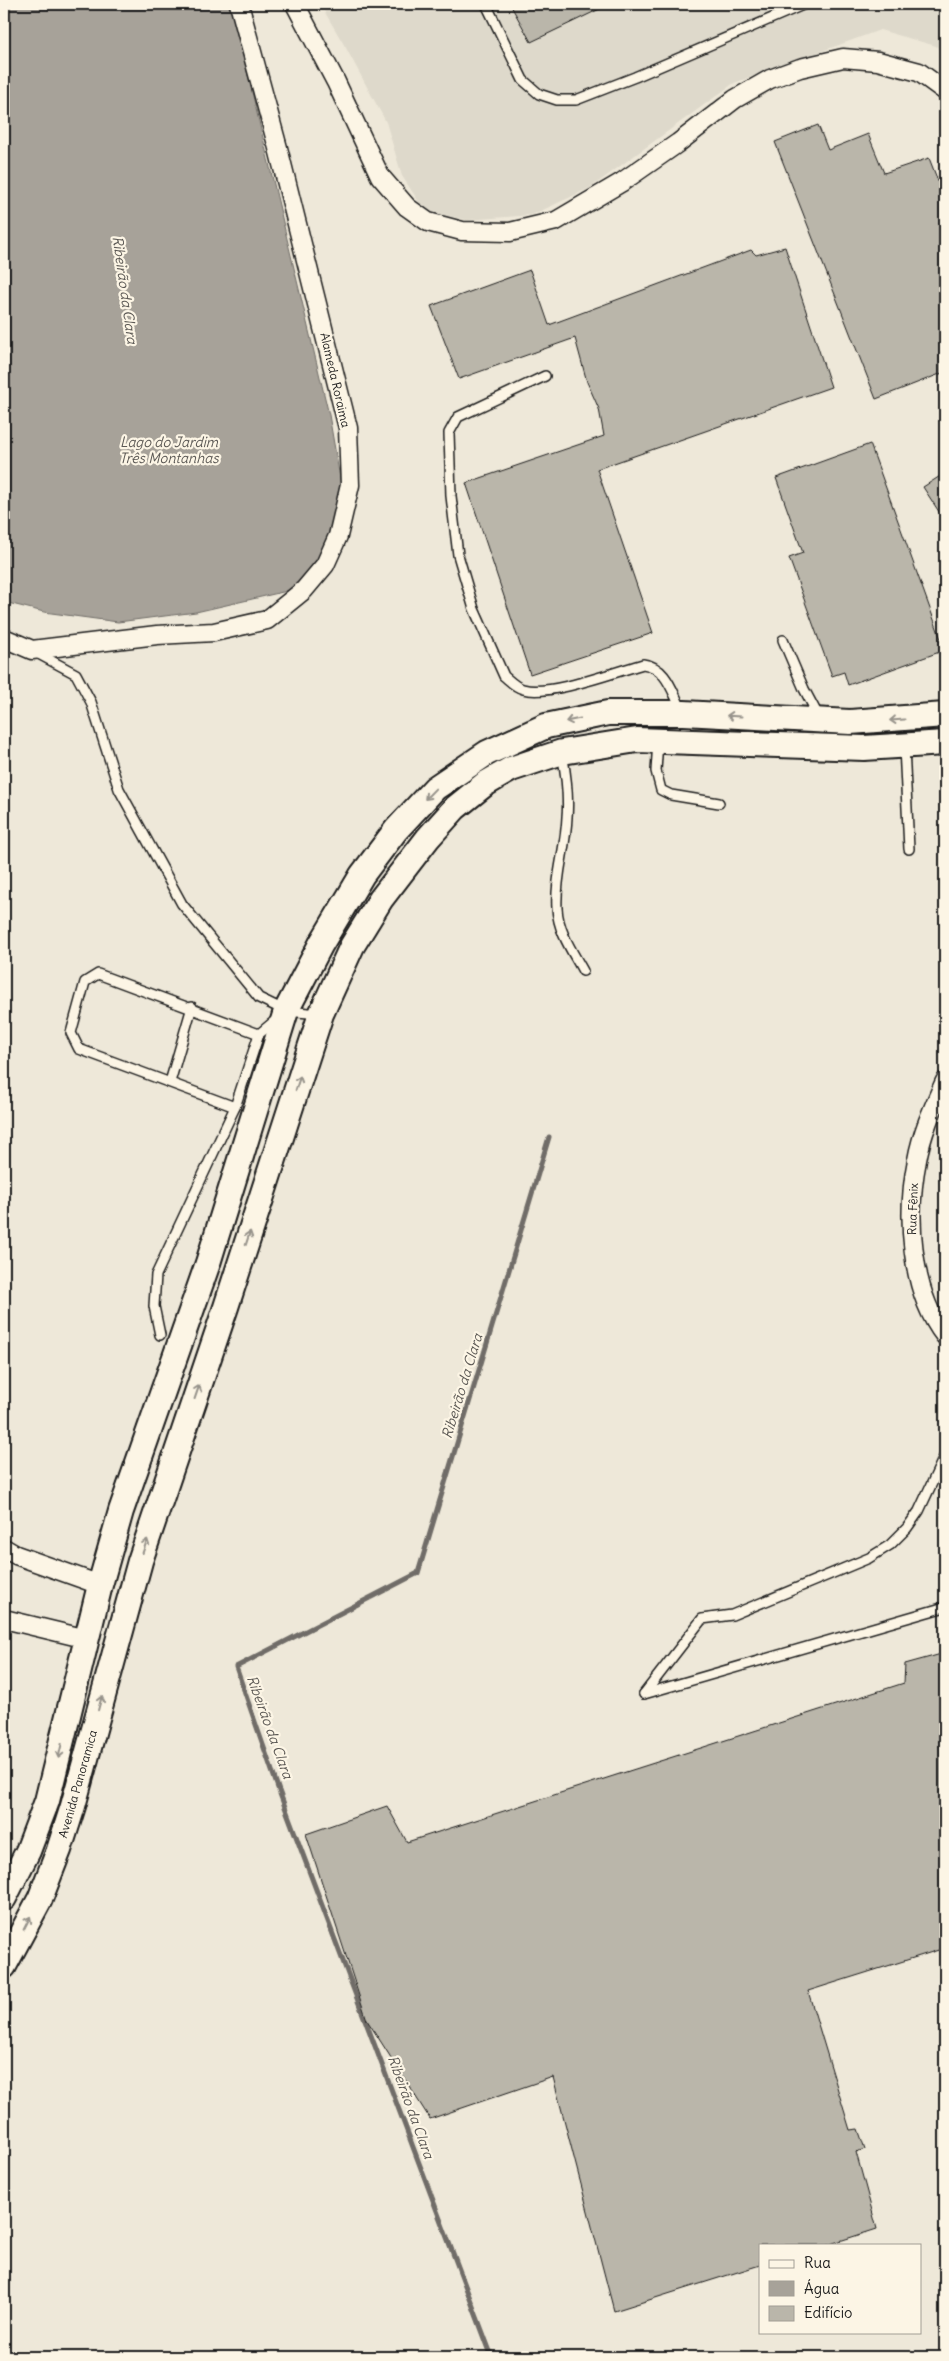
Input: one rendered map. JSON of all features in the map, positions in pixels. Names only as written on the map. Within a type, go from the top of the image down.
[{"type":"main road","name":"Avenida Panoramica","points":[[4,1898],[28,1852],[47,1801],[100,1585],[121,1511],[208,1263],[286,1011],[321,944],[362,875],[396,830],[435,788],[487,753],[546,726],[608,713],[684,713],[821,720],[895,720],[945,715]]},
{"type":"main road","name":"Avenida Panoramica","points":[[4,1966],[40,1899],[59,1850],[73,1806],[130,1593],[321,1014],[352,946],[381,899],[428,838],[456,808],[486,784],[511,769],[562,752],[637,740],[864,748],[945,743]]},
{"type":"street","name":"Alameda Roraima","points":[[32,650],[157,635],[214,632],[267,620],[304,590],[325,565],[338,536],[350,485],[348,428],[281,158],[240,4]]},
{"type":"street","points":[[295,4],[336,82],[380,176],[407,208],[428,222],[462,231],[510,232],[556,221],[622,182],[678,143],[735,99],[770,79],[800,68],[843,58],[878,60],[919,72],[945,91]]},
{"type":"street","points":[[4,638],[32,650]]},
{"type":"street","name":"Rua Fênix","points":[[945,1081],[926,1124],[917,1159],[911,1200],[912,1237],[918,1274],[928,1306],[945,1336]]},
{"type":"street","points":[[4,1548],[16,1555],[100,1585]]},
{"type":"street","points":[[4,1619],[87,1639]]},
{"type":"lane","points":[[486,4],[523,80],[539,94],[557,100],[576,100],[635,77],[805,4]]},
{"type":"lane","points":[[545,376],[458,417],[449,433],[451,496],[458,555],[474,610],[504,676],[512,684],[523,689],[538,691],[557,688],[643,664],[651,665],[660,670],[665,676],[684,713]]},
{"type":"lane","points":[[783,640],[804,689],[821,720]]},
{"type":"lane","points":[[32,650],[76,674],[91,702],[119,789],[182,904],[259,998],[286,1011],[321,1014]]},
{"type":"lane","points":[[658,741],[656,771],[660,790],[671,795],[719,803]]},
{"type":"lane","points":[[904,746],[909,849]]},
{"type":"lane","points":[[562,752],[567,779],[567,817],[556,909],[562,934],[582,971]]},
{"type":"lane","points":[[235,1107],[79,1049],[71,1033],[85,982],[98,974],[192,1007],[259,1034]]},
{"type":"lane","points":[[170,1082],[192,1007]]},
{"type":"lane","points":[[160,1335],[154,1306],[156,1275],[235,1107],[259,1034],[286,1011]]},
{"type":"lane","points":[[945,1455],[919,1511],[907,1528],[890,1545],[869,1558],[732,1615],[702,1618],[644,1694],[945,1607]]},
{"type":"shaded area","points":[[320,4],[945,4],[945,55],[936,46],[880,30],[734,83],[590,188],[532,215],[466,220],[425,211],[402,176],[386,122]]},
{"type":"water","name":"Lago do Jardim Três Montanhas","points":[[4,4],[231,4],[329,415],[342,490],[331,550],[300,588],[196,612],[118,622],[44,612],[4,602]]},
{"type":"building","points":[[510,4],[610,4],[531,42]]},
{"type":"building","points":[[818,125],[828,150],[868,134],[884,173],[929,158],[945,199],[945,372],[876,399],[775,142]]},
{"type":"building","points":[[785,247],[831,387],[597,469],[653,633],[530,674],[466,483],[604,436],[599,409],[587,382],[575,338],[459,379],[431,306],[530,270],[549,325],[751,250],[756,255]]},
{"type":"building","points":[[870,444],[945,650],[848,685],[844,672],[832,676],[789,558],[803,553],[776,478]]},
{"type":"building","points":[[945,473],[945,521],[923,487]]},
{"type":"building","points":[[945,1653],[945,1948],[808,1991],[850,2130],[858,2129],[865,2149],[856,2152],[877,2229],[830,2244],[759,2244],[759,2265],[614,2311],[553,2077],[430,2119],[367,2020],[306,1834],[387,1806],[407,1842],[904,1683],[905,1664]]},
{"type":"waterway","name":"Ribeirão da Clara","points":[[492,2357],[279,1791],[236,1667],[418,1573],[549,1137]]}]
